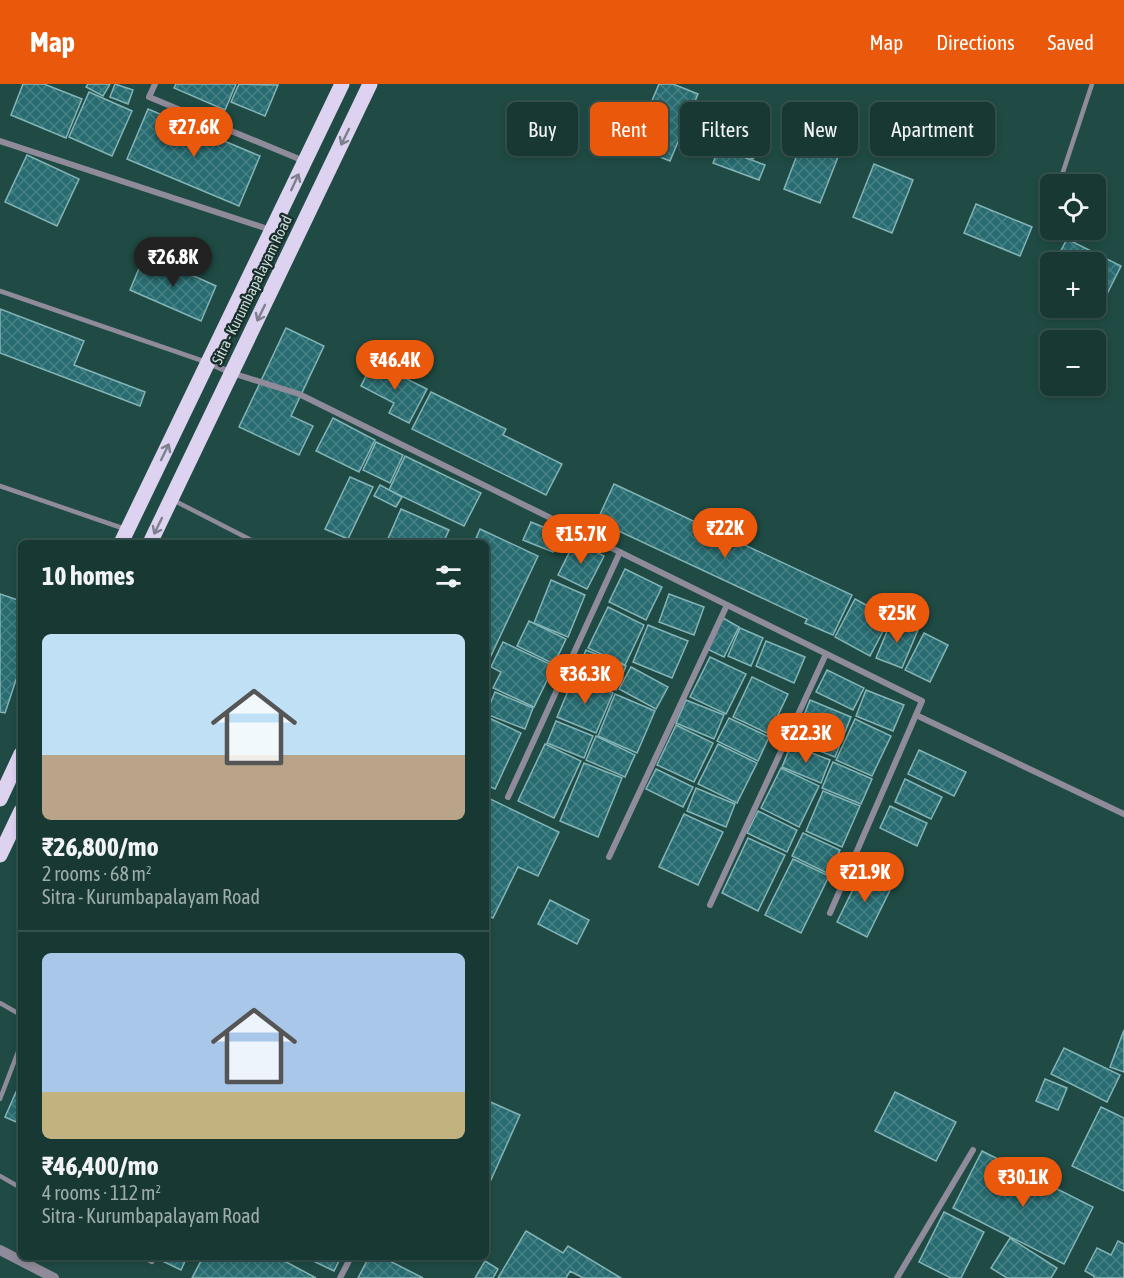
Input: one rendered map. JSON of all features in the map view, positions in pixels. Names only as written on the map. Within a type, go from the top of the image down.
[{"type":"main road","name":"Sitra - Kurumbapalayam Road","points":[[125,537],[342,84]]},
{"type":"main road","name":"Sitra - Kurumbapalayam Road","points":[[151,540],[370,84]]},
{"type":"main road","points":[[0,797],[18,760]]},
{"type":"main road","points":[[0,855],[18,817]]},
{"type":"street","points":[[155,84],[149,97],[304,161]]},
{"type":"street","points":[[0,141],[271,231]]},
{"type":"street","points":[[209,363],[232,373],[299,394],[922,701],[830,913]]},
{"type":"street","points":[[508,796],[620,552]]},
{"type":"street","points":[[609,856],[727,605]]},
{"type":"street","points":[[710,904],[826,654]]},
{"type":"street","points":[[916,715],[1124,814]]},
{"type":"street","points":[[897,1278],[973,1150]]},
{"type":"street","points":[[0,1250],[18,1259]]},
{"type":"street","points":[[19,1260],[54,1278]]},
{"type":"street","points":[[340,1278],[349,1260]]},
{"type":"lane","points":[[1062,174],[1092,84]]},
{"type":"lane","points":[[0,291],[209,363]]},
{"type":"lane","points":[[0,486],[125,537]]},
{"type":"lane","points":[[171,499],[251,540]]},
{"type":"lane","points":[[0,1004],[18,1013]]},
{"type":"lane","points":[[0,1098],[18,1052]]},
{"type":"lane","points":[[0,1176],[18,1186]]},
{"type":"lane","points":[[148,1260],[152,1262]]},
{"type":"building","points":[[23,84],[44,84],[82,99],[66,138],[11,115]]},
{"type":"building","points":[[88,84],[110,84],[103,96],[86,87]]},
{"type":"building","points":[[115,84],[133,90],[128,104],[110,97]]},
{"type":"building","points":[[176,84],[236,84],[225,110],[174,88]]},
{"type":"building","points":[[239,84],[278,85],[265,116],[231,102]]},
{"type":"building","points":[[659,84],[673,84],[698,94],[695,102],[680,102],[680,137],[670,161],[658,156],[668,156],[668,102],[651,102]]},
{"type":"building","points":[[89,92],[132,111],[112,156],[69,137]]},
{"type":"building","points":[[148,109],[260,156],[239,206],[127,159]]},
{"type":"building","points":[[27,155],[79,179],[57,226],[5,202]]},
{"type":"building","points":[[716,156],[741,156],[765,165],[759,180],[713,163]]},
{"type":"building","points":[[797,156],[838,156],[820,203],[784,189]]},
{"type":"building","points":[[874,164],[913,180],[892,233],[853,217]]},
{"type":"building","points":[[976,204],[1032,227],[1020,256],[964,233]]},
{"type":"building","points":[[1066,240],[1069,240],[1093,252],[1060,252]]},
{"type":"building","points":[[145,254],[216,286],[201,321],[130,290]]},
{"type":"building","points":[[1106,258],[1121,266],[1106,296]]},
{"type":"building","points":[[0,309],[84,341],[74,365],[145,392],[140,406],[0,353]]},
{"type":"building","points":[[286,328],[324,346],[291,416],[313,426],[299,455],[239,427]]},
{"type":"building","points":[[373,362],[427,389],[409,423],[389,413],[394,403],[361,386]]},
{"type":"building","points":[[431,392],[506,429],[503,435],[562,464],[546,495],[412,429]]},
{"type":"building","points":[[333,418],[375,440],[359,472],[316,451]]},
{"type":"building","points":[[376,442],[403,455],[390,483],[363,470]]},
{"type":"building","points":[[405,456],[481,493],[464,526],[389,490]]},
{"type":"building","points":[[350,477],[373,487],[348,539],[325,529]]},
{"type":"building","points":[[614,484],[852,595],[833,635],[805,623],[807,619],[597,521]]},
{"type":"building","points":[[380,485],[402,497],[396,507],[374,496]]},
{"type":"building","points":[[401,509],[449,530],[444,540],[387,540]]},
{"type":"building","points":[[531,522],[560,534],[553,552],[523,540]]},
{"type":"building","points":[[480,529],[538,556],[489,660],[489,540],[475,540]]},
{"type":"building","points":[[575,541],[604,556],[587,589],[558,575]]},
{"type":"building","points":[[625,569],[662,587],[646,620],[609,602]]},
{"type":"building","points":[[551,580],[585,595],[568,637],[534,623]]},
{"type":"building","points":[[0,594],[18,600],[18,674],[5,713],[0,712]]},
{"type":"building","points":[[669,594],[704,607],[694,635],[659,622]]},
{"type":"building","points":[[855,599],[890,618],[870,656],[835,637]]},
{"type":"building","points":[[608,607],[644,625],[625,665],[588,648]]},
{"type":"building","points":[[723,618],[739,627],[724,657],[707,649]]},
{"type":"building","points":[[892,619],[918,630],[902,668],[876,658]]},
{"type":"building","points":[[529,621],[566,639],[554,664],[517,646]]},
{"type":"building","points":[[648,625],[688,641],[672,678],[633,662]]},
{"type":"building","points":[[740,628],[763,638],[751,666],[728,656]]},
{"type":"building","points":[[924,633],[948,645],[930,682],[905,670]]},
{"type":"building","points":[[766,641],[805,657],[794,683],[756,666]]},
{"type":"building","points":[[503,642],[554,666],[534,707],[493,688],[501,672],[491,667]]},
{"type":"building","points":[[586,650],[626,666],[616,690],[576,673]]},
{"type":"building","points":[[710,657],[746,674],[726,714],[690,697]]},
{"type":"building","points":[[631,667],[668,687],[656,709],[619,689]]},
{"type":"building","points":[[827,670],[864,688],[853,710],[816,692]]},
{"type":"building","points":[[574,677],[613,693],[596,733],[557,717]]},
{"type":"building","points":[[752,677],[788,694],[769,734],[733,717]]},
{"type":"building","points":[[866,690],[904,705],[893,731],[856,716]]},
{"type":"building","points":[[495,692],[533,708],[525,729],[489,715],[489,707]]},
{"type":"building","points":[[615,694],[655,711],[637,753],[598,736]]},
{"type":"building","points":[[686,700],[724,715],[714,739],[676,723]]},
{"type":"building","points":[[810,700],[851,717],[835,757],[794,741]]},
{"type":"building","points":[[489,718],[521,733],[495,789],[489,786]]},
{"type":"building","points":[[729,718],[769,737],[758,761],[717,741]]},
{"type":"building","points":[[855,719],[891,736],[872,776],[836,760]]},
{"type":"building","points":[[556,721],[593,736],[584,758],[547,743]]},
{"type":"building","points":[[676,725],[713,743],[694,782],[657,765]]},
{"type":"building","points":[[596,736],[635,755],[625,777],[586,760]]},
{"type":"building","points":[[545,744],[581,761],[554,818],[518,801]]},
{"type":"building","points":[[718,744],[757,763],[737,803],[698,784]]},
{"type":"building","points":[[791,745],[830,760],[821,783],[782,767]]},
{"type":"building","points":[[919,750],[966,772],[954,796],[908,774]]},
{"type":"building","points":[[833,762],[872,779],[861,804],[822,788]]},
{"type":"building","points":[[584,763],[622,778],[598,837],[560,821]]},
{"type":"building","points":[[781,768],[819,786],[799,827],[761,808]]},
{"type":"building","points":[[656,769],[693,787],[683,807],[646,789]]},
{"type":"building","points":[[905,779],[942,797],[931,819],[895,802]]},
{"type":"building","points":[[696,788],[735,804],[726,827],[687,811]]},
{"type":"building","points":[[823,791],[860,806],[842,847],[806,831]]},
{"type":"building","points":[[489,798],[559,832],[538,876],[518,867],[493,918],[489,916]]},
{"type":"building","points":[[890,806],[927,823],[917,846],[880,828]]},
{"type":"building","points":[[758,811],[797,830],[787,852],[747,833]]},
{"type":"building","points":[[684,814],[723,832],[698,885],[659,867]]},
{"type":"building","points":[[803,833],[840,850],[829,874],[792,856]]},
{"type":"building","points":[[748,838],[785,855],[758,911],[722,893]]},
{"type":"building","points":[[793,859],[829,876],[801,933],[765,915]]},
{"type":"building","points":[[863,869],[893,884],[867,937],[837,922]]},
{"type":"building","points":[[550,900],[589,920],[577,944],[538,924]]},
{"type":"building","points":[[1124,1030],[1124,1072],[1110,1067]]},
{"type":"building","points":[[1064,1048],[1120,1075],[1107,1102],[1051,1074]]},
{"type":"building","points":[[1045,1079],[1067,1088],[1058,1110],[1036,1101]]},
{"type":"building","points":[[16,1092],[18,1093],[18,1123],[5,1117]]},
{"type":"building","points":[[895,1092],[956,1122],[936,1161],[875,1131]]},
{"type":"building","points":[[489,1101],[520,1115],[489,1184]]},
{"type":"building","points":[[1101,1107],[1124,1118],[1124,1191],[1072,1166]]},
{"type":"building","points":[[982,1151],[1093,1207],[1064,1264],[953,1208]]},
{"type":"building","points":[[944,1212],[984,1232],[961,1278],[951,1278],[919,1262]]},
{"type":"building","points":[[526,1231],[563,1253],[568,1246],[621,1278],[583,1278],[570,1271],[566,1278],[498,1278]]},
{"type":"building","points":[[1010,1238],[1057,1268],[1051,1278],[1007,1278],[991,1268]]},
{"type":"building","points":[[1118,1241],[1124,1244],[1124,1278],[1094,1278],[1085,1271],[1097,1248],[1111,1255]]},
{"type":"building","points":[[160,1260],[186,1260],[181,1270]]},
{"type":"building","points":[[201,1260],[283,1260],[316,1278],[192,1278]]},
{"type":"building","points":[[311,1260],[340,1260],[334,1271]]},
{"type":"building","points":[[367,1260],[388,1260],[423,1278],[358,1278]]},
{"type":"building","points":[[485,1261],[498,1269],[493,1278],[475,1278]]}]
